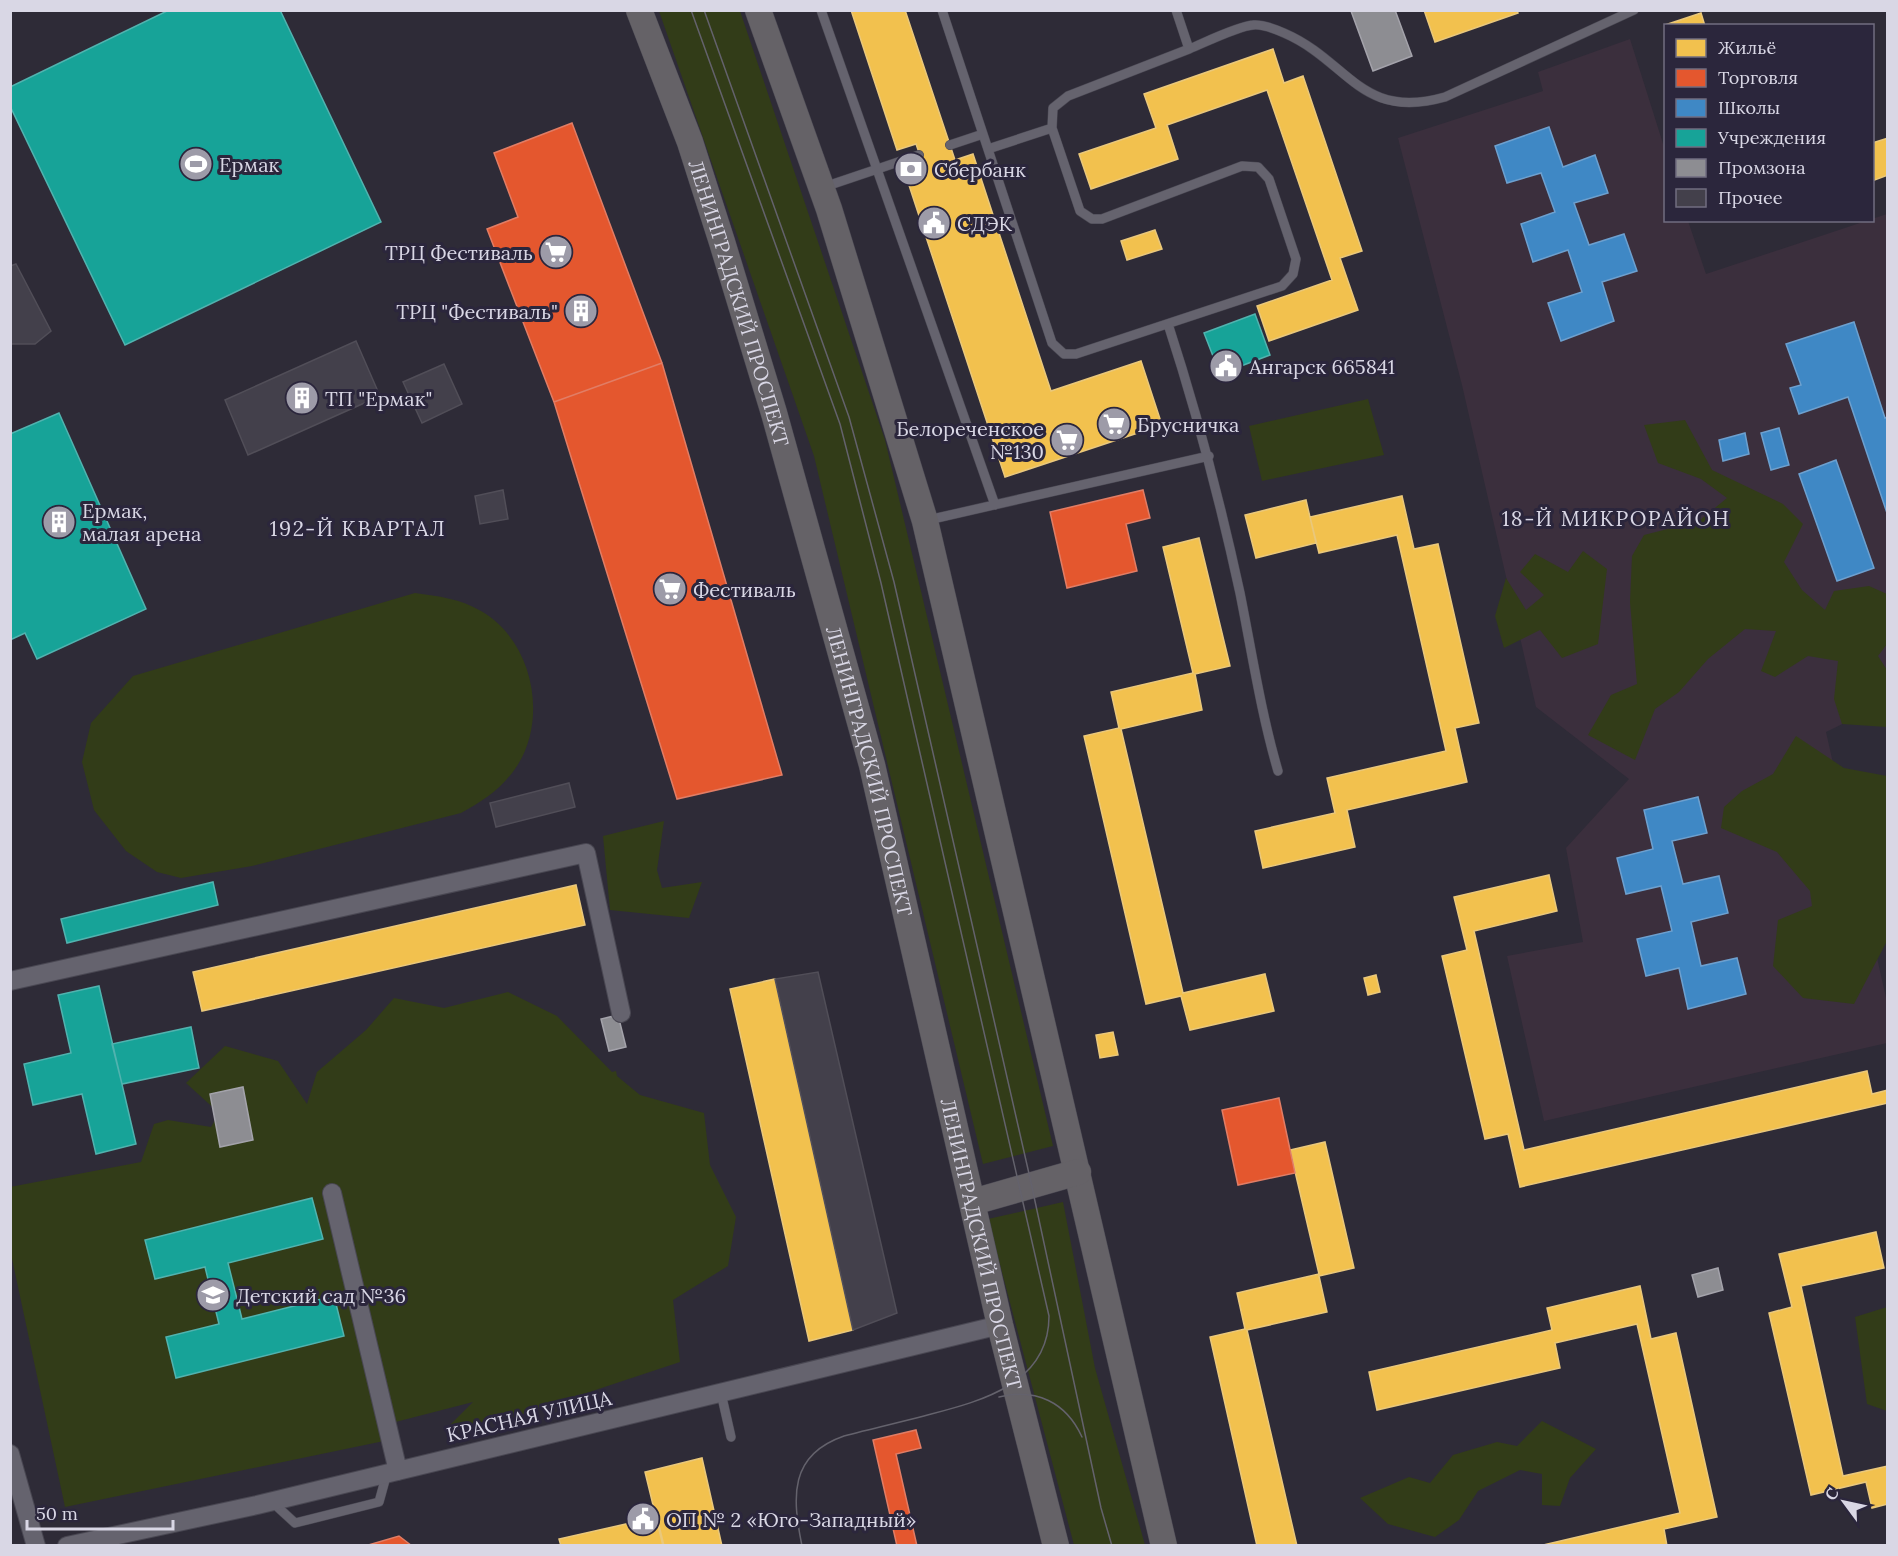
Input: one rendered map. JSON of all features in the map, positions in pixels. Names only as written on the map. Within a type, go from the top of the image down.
[{"type":"main road","name":"ЛЕНИНГРАДСКИЙ ПРОСПЕКТ","points":[[639,10],[690,142],[777,425],[872,765],[1000,1325],[1056,1545]]},
{"type":"main road","points":[[758,10],[822,188],[925,521],[1164,1545]]},
{"type":"main road","points":[[973,1202],[1078,1172]]},
{"type":"street","points":[[10,981],[585,853],[621,1013]]},
{"type":"street","points":[[332,1192],[392,1472]]},
{"type":"street","name":"КРАСНАЯ УЛИЦА","points":[[67,1545],[271,1501],[1000,1325]]},
{"type":"street","points":[[10,1454],[36,1545]]},
{"type":"lane","points":[[821,10],[995,505]]},
{"type":"lane","points":[[942,10],[1052,343],[1064,354],[1076,354],[1282,286],[1290,280],[1296,268],[1296,260],[1269,179],[1258,168],[1242,166],[1102,219],[1092,219],[1080,211],[1052,128],[1051,117],[1059,100],[1252,25],[1289,36],[1376,97],[1399,104],[1422,103],[1445,97],[1634,10]]},
{"type":"lane","points":[[1176,10],[1188,49]]},
{"type":"lane","points":[[988,149],[1052,128]]},
{"type":"lane","points":[[950,145],[983,134]]},
{"type":"lane","points":[[822,188],[920,155]]},
{"type":"lane","points":[[1168,324],[1209,456],[1240,595],[1264,721],[1278,771]]},
{"type":"lane","points":[[925,521],[1209,456]]},
{"type":"lane","points":[[721,1393],[731,1437]]},
{"type":"lane","points":[[271,1501],[295,1523],[378,1502],[392,1472]]},
{"type":"shaded area","points":[[1630,39],[1664,147],[1664,222],[1688,222],[1706,274],[1863,222],[1874,222],[1874,218],[1887,214],[1887,702],[1826,732],[1887,1002],[1887,1043],[1544,1121],[1507,956],[1583,942],[1566,848],[1629,779],[1536,707],[1462,385],[1398,138],[1543,91],[1538,72]]},
{"type":"green space","points":[[659,11],[740,11],[885,440],[1053,1146],[983,1164],[814,456]]},
{"type":"green space","points":[[1368,399],[1384,455],[1262,481],[1249,426]]},
{"type":"green space","points":[[1685,420],[1712,470],[1783,504],[1803,524],[1784,562],[1802,590],[1825,610],[1834,591],[1869,586],[1887,594],[1887,644],[1878,656],[1887,670],[1887,727],[1842,724],[1834,699],[1838,661],[1808,656],[1775,677],[1761,671],[1776,631],[1745,629],[1708,659],[1679,692],[1655,709],[1635,760],[1588,735],[1611,695],[1637,684],[1630,602],[1632,556],[1644,535],[1699,521],[1727,498],[1701,479],[1658,463],[1644,425]]},
{"type":"green space","points":[[1583,551],[1607,569],[1598,644],[1562,658],[1540,630],[1504,648],[1495,616],[1506,578],[1526,610],[1544,595],[1520,572],[1535,554],[1568,572]]},
{"type":"green space","points":[[415,593],[457,601],[481,611],[499,624],[513,642],[524,662],[531,683],[533,706],[531,728],[525,750],[515,769],[497,789],[484,799],[461,813],[252,866],[181,878],[157,872],[126,851],[94,810],[82,762],[91,723],[133,676]]},
{"type":"green space","points":[[1796,736],[1844,768],[1887,776],[1887,941],[1854,1004],[1803,998],[1773,966],[1778,920],[1812,906],[1810,891],[1777,852],[1721,828],[1724,807],[1742,791],[1773,774]]},
{"type":"green space","points":[[664,821],[657,870],[662,888],[702,882],[689,918],[610,910],[603,836]]},
{"type":"green space","points":[[508,992],[557,1016],[612,1072],[616,1071],[617,1076],[640,1095],[704,1113],[710,1165],[736,1217],[728,1266],[673,1300],[680,1362],[505,1420],[449,1426],[473,1402],[380,1426],[384,1441],[65,1507],[11,1254],[10,1187],[141,1162],[154,1124],[168,1120],[211,1127],[219,1113],[186,1083],[225,1046],[278,1061],[307,1104],[317,1072],[366,1030],[394,998],[444,1008]]},
{"type":"green space","points":[[1063,1202],[1095,1368],[1145,1545],[1074,1545],[988,1219]]},
{"type":"green space","points":[[1888,1307],[1887,1411],[1867,1404],[1855,1317]]},
{"type":"green space","points":[[1542,1421],[1596,1449],[1570,1478],[1560,1506],[1542,1505],[1542,1474],[1520,1470],[1478,1491],[1459,1520],[1435,1537],[1388,1524],[1360,1498],[1409,1477],[1430,1483],[1453,1455],[1497,1442],[1517,1446]]},
{"type":"building: Жильё","points":[[851,10],[905,10],[955,160],[973,154],[1051,391],[1141,361],[1162,425],[1005,477],[903,167],[922,161],[916,144],[897,150]]},
{"type":"building: Жильё","points":[[1424,10],[1517,10],[1518,13],[1435,42]]},
{"type":"building: Жильё","points":[[1701,13],[1704,24],[1668,24]]},
{"type":"building: Жильё","points":[[1273,49],[1284,83],[1303,76],[1362,251],[1340,258],[1358,310],[1269,341],[1257,306],[1332,280],[1267,90],[1167,125],[1178,159],[1091,189],[1079,154],[1156,128],[1144,94]]},
{"type":"building: Жильё","points":[[1888,138],[1888,175],[1874,180],[1874,142]]},
{"type":"building: Жильё","points":[[1155,230],[1162,249],[1127,260],[1121,241]]},
{"type":"building: Жильё","points":[[1402,496],[1414,549],[1438,544],[1479,723],[1455,728],[1467,782],[1347,810],[1355,847],[1263,868],[1255,831],[1335,813],[1327,778],[1446,751],[1397,535],[1319,553],[1310,517]]},
{"type":"building: Жильё","points":[[1306,500],[1316,543],[1256,558],[1245,515]]},
{"type":"building: Жильё","points":[[1199,538],[1230,666],[1195,674],[1202,710],[1121,729],[1183,993],[1265,974],[1274,1011],[1190,1030],[1181,996],[1146,1004],[1084,736],[1119,728],[1111,692],[1193,673],[1163,547]]},
{"type":"building: Жильё","points":[[1549,875],[1557,911],[1474,931],[1524,1150],[1867,1071],[1872,1094],[1888,1090],[1888,1103],[1520,1187],[1508,1134],[1485,1139],[1442,956],[1467,950],[1454,897]]},
{"type":"building: Жильё","points":[[576,885],[585,925],[202,1011],[193,972]]},
{"type":"building: Жильё","points":[[1376,975],[1380,992],[1368,995],[1364,978]]},
{"type":"building: Жильё","points":[[775,979],[853,1330],[809,1341],[730,989]]},
{"type":"building: Жильё","points":[[1113,1032],[1118,1055],[1100,1058],[1096,1035]]},
{"type":"building: Жильё","points":[[1325,1142],[1354,1268],[1319,1276],[1327,1312],[1247,1330],[1297,1546],[1257,1546],[1210,1337],[1245,1329],[1237,1293],[1319,1274],[1290,1150]]},
{"type":"building: Жильё","points":[[1876,1232],[1884,1268],[1801,1286],[1843,1476],[1888,1466],[1888,1504],[1872,1508],[1866,1482],[1811,1495],[1769,1313],[1792,1307],[1779,1254]]},
{"type":"building: Жильё","points":[[1640,1286],[1651,1339],[1676,1333],[1717,1517],[1664,1529],[1667,1546],[1539,1546],[1680,1513],[1637,1324],[1555,1343],[1560,1368],[1377,1410],[1369,1372],[1552,1330],[1547,1308]]},
{"type":"building: Жильё","points":[[702,1458],[722,1546],[663,1546],[645,1472]]},
{"type":"building: Жильё","points":[[657,1517],[664,1546],[561,1546],[559,1539]]},
{"type":"building: Торговля","name":"ТРЦ \"Фестиваль\"","points":[[572,123],[662,363],[554,402],[487,229],[518,217],[494,153]]},
{"type":"building: Торговля","name":"Фестиваль","points":[[662,363],[782,775],[677,799],[554,402]]},
{"type":"building: Торговля","points":[[1143,490],[1150,518],[1126,524],[1137,571],[1067,588],[1050,512]]},
{"type":"building: Торговля","points":[[1279,1098],[1295,1173],[1238,1185],[1222,1110]]},
{"type":"building: Торговля","points":[[916,1430],[921,1448],[896,1454],[917,1546],[897,1546],[873,1440]]},
{"type":"building: Торговля","points":[[399,1536],[412,1546],[365,1546]]},
{"type":"building: Школы","points":[[1549,127],[1563,167],[1595,155],[1608,193],[1574,203],[1589,245],[1624,234],[1637,271],[1602,282],[1614,321],[1561,341],[1548,303],[1582,292],[1568,250],[1533,262],[1521,224],[1555,212],[1541,173],[1507,183],[1495,146]]},
{"type":"building: Школы","points":[[1854,322],[1885,418],[1888,417],[1888,516],[1848,397],[1799,414],[1790,388],[1801,385],[1786,344]]},
{"type":"building: Школы","points":[[1779,428],[1789,465],[1771,470],[1761,433]]},
{"type":"building: Школы","points":[[1745,433],[1749,454],[1723,461],[1719,440]]},
{"type":"building: Школы","points":[[1836,460],[1874,568],[1837,581],[1799,474]]},
{"type":"building: Школы","points":[[1698,797],[1707,833],[1672,841],[1683,884],[1719,876],[1728,913],[1691,922],[1701,966],[1737,958],[1746,994],[1688,1009],[1679,968],[1646,976],[1637,939],[1672,931],[1661,886],[1626,894],[1617,858],[1653,849],[1644,810]]},
{"type":"building: Учреждения","name":"Ермак","points":[[169,10],[280,10],[381,222],[125,345],[10,106],[10,87]]},
{"type":"building: Учреждения","points":[[1255,314],[1270,355],[1220,374],[1204,333]]},
{"type":"building: Учреждения","name":"Ермак, малая арена","points":[[59,413],[146,609],[37,659],[25,633],[10,640],[10,434]]},
{"type":"building: Учреждения","points":[[213,882],[218,905],[67,943],[61,919]]},
{"type":"building: Учреждения","points":[[99,986],[136,1144],[96,1154],[82,1094],[33,1105],[24,1064],[71,1053],[58,995]]},
{"type":"building: Учреждения","points":[[191,1027],[199,1068],[122,1084],[112,1044]]},
{"type":"building: Учреждения","points":[[312,1198],[323,1239],[228,1263],[242,1319],[334,1296],[344,1336],[176,1378],[166,1337],[219,1324],[205,1267],[155,1279],[145,1240]]},
{"type":"building: Промзона","points":[[1395,10],[1412,56],[1373,71],[1351,11]]},
{"type":"building: Промзона","points":[[618,1015],[626,1047],[609,1051],[601,1019]]},
{"type":"building: Промзона","points":[[243,1087],[253,1140],[220,1147],[210,1094]]},
{"type":"building: Промзона","points":[[1718,1268],[1723,1290],[1698,1297],[1692,1275]]},
{"type":"building: Прочее","points":[[16,264],[51,331],[35,344],[10,344],[10,266]]},
{"type":"building: Прочее","name":"ТП \"Ермак\"","points":[[356,341],[380,396],[248,455],[225,400]]},
{"type":"building: Прочее","points":[[444,364],[462,404],[422,423],[403,382]]},
{"type":"building: Прочее","points":[[503,490],[508,519],[480,524],[475,496]]},
{"type":"building: Прочее","points":[[569,783],[575,807],[496,827],[490,803]]},
{"type":"building: Прочее","points":[[818,972],[897,1313],[853,1330],[775,979]]},
{"type":"tram line","points":[[691,10],[840,424],[881,583],[1049,1316],[1046,1340],[1037,1359],[1023,1375],[1006,1387],[966,1404],[844,1436],[826,1444],[813,1454],[804,1466],[796,1495],[802,1546]]},
{"type":"tram line","points":[[704,10],[849,417],[894,582],[1030,1178],[1101,1508],[1112,1546]]},
{"type":"tram line","points":[[999,1397],[1025,1395],[1048,1400],[1067,1415],[1082,1437]]},
{"type":"place","name":"Ермак","points":[[196,164]]},
{"type":"place","name":"Сбербанк","points":[[911,169]]},
{"type":"place","name":"СДЭК","points":[[934,223]]},
{"type":"place","name":"ТРЦ Фестиваль","points":[[556,252]]},
{"type":"place","name":"ТРЦ \"Фестиваль\"","points":[[581,311]]},
{"type":"place","name":"Ангарск 665841","points":[[1226,366]]},
{"type":"place","name":"ТП \"Ермак\"","points":[[302,398]]},
{"type":"place","name":"Брусничка","points":[[1114,424]]},
{"type":"place","name":"Белореченское №130","points":[[1067,440]]},
{"type":"place","name":"Ермак, малая арена","points":[[59,522]]},
{"type":"place","name":"Фестиваль","points":[[670,589]]},
{"type":"place","name":"Детский сад №36","points":[[213,1295]]},
{"type":"place","name":"ОП № 2 «Юго-Западный»","points":[[643,1519]]},
{"type":"district","name":"18-Й МИКРОРАЙОН","points":[[1616,518]]},
{"type":"district","name":"192-Й КВАРТАЛ","points":[[358,528]]}]
